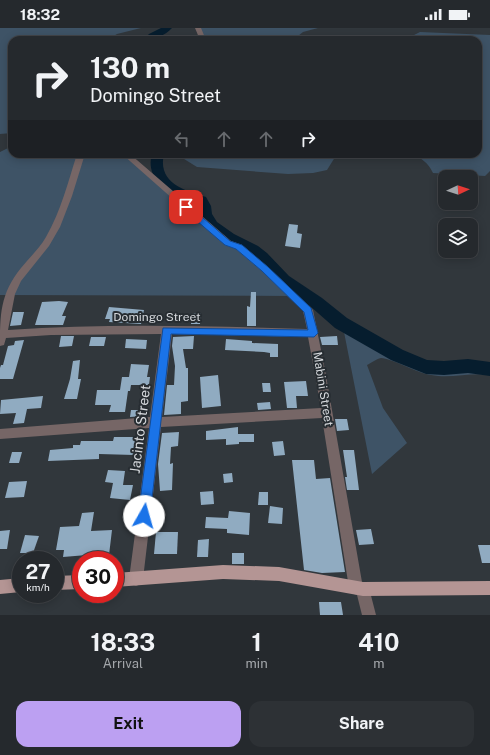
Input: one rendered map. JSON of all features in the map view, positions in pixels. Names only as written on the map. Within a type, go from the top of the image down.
[{"type":"main road","points":[[124,580],[223,572],[279,574],[359,589],[490,588]]},
{"type":"main road","points":[[0,587],[12,586]]},
{"type":"street","points":[[1,337],[10,294],[17,281],[50,238],[59,221],[80,158]]},
{"type":"street","name":"Mabini Street","points":[[131,158],[228,243],[239,247],[265,269],[308,310],[314,333],[359,589],[369,615]]},
{"type":"street","name":"Domingo Street","points":[[1,337],[52,331],[167,330],[314,333]]},
{"type":"street","name":"Jacinto Street","points":[[136,579],[167,330]]},
{"type":"street","points":[[0,434],[156,422],[327,413]]},
{"type":"shaded area","points":[[0,28],[141,28],[114,36],[8,36],[8,133],[0,134]]},
{"type":"shaded area","points":[[199,28],[318,28],[303,32],[298,36],[202,36]]},
{"type":"shaded area","points":[[420,32],[490,35],[490,171],[485,176],[478,176],[478,170],[438,170],[438,173],[433,173],[429,166],[420,158],[482,158],[482,36],[414,36]]},
{"type":"shaded area","points":[[8,148],[8,158],[131,158],[228,243],[239,247],[293,296],[0,295],[0,152]]},
{"type":"shaded area","points":[[182,158],[334,158],[327,170],[313,173],[288,174],[197,167]]},
{"type":"shaded area","points":[[344,332],[371,340],[395,351],[432,363],[474,361],[490,364],[490,375],[431,375],[419,372],[391,360],[381,358],[367,365],[383,408],[407,443],[372,474]]},
{"type":"building","points":[[289,224],[298,225],[297,233],[302,234],[300,248],[285,246]]},
{"type":"building","points":[[251,292],[256,292],[256,326],[247,326],[247,306],[250,307]]},
{"type":"building","points":[[42,302],[68,302],[62,316],[66,316],[63,325],[35,325]]},
{"type":"building","points":[[109,307],[144,310],[141,324],[109,322],[110,319],[105,319]]},
{"type":"building","points":[[13,312],[24,312],[21,325],[10,326]]},
{"type":"building","points":[[192,313],[201,313],[200,324],[191,324]]},
{"type":"building","points":[[61,336],[74,336],[72,346],[59,347]]},
{"type":"building","points":[[194,336],[193,349],[183,349],[186,368],[188,368],[188,401],[181,402],[181,414],[164,415],[167,385],[174,385],[175,366],[172,346],[173,337]]},
{"type":"building","points":[[337,336],[338,345],[322,345],[320,337]]},
{"type":"building","points":[[91,337],[106,337],[104,346],[89,346]]},
{"type":"building","points":[[126,339],[147,340],[146,349],[125,348]]},
{"type":"building","points":[[226,339],[252,341],[252,343],[278,344],[278,357],[270,357],[270,353],[264,352],[225,350]]},
{"type":"building","points":[[24,340],[13,379],[0,379],[0,368],[1,365],[3,365],[8,346],[14,345],[15,341]]},
{"type":"building","points":[[80,360],[78,379],[81,379],[77,399],[64,399],[70,379],[73,361]]},
{"type":"building","points":[[131,364],[149,365],[147,377],[150,377],[149,385],[131,385],[130,391],[128,391],[125,412],[109,412],[111,405],[95,405],[97,390],[120,390],[122,377],[129,377]]},
{"type":"building","points":[[218,375],[221,406],[202,408],[200,377]]},
{"type":"building","points":[[306,381],[308,396],[296,396],[297,408],[287,408],[284,382]]},
{"type":"building","points":[[262,383],[270,383],[271,392],[263,392]]},
{"type":"building","points":[[43,396],[41,408],[27,409],[24,423],[13,424],[16,413],[0,414],[1,400]]},
{"type":"building","points":[[270,402],[271,409],[258,410],[257,403]]},
{"type":"building","points":[[131,410],[144,410],[143,416],[130,417]]},
{"type":"building","points":[[335,419],[347,419],[349,430],[337,431]]},
{"type":"building","points":[[238,427],[238,434],[254,434],[254,442],[239,442],[239,444],[226,445],[226,439],[206,440],[206,431]]},
{"type":"building","points":[[179,432],[178,446],[171,447],[170,464],[173,463],[172,490],[160,491],[158,464],[162,433]]},
{"type":"building","points":[[114,437],[137,437],[134,455],[99,454],[99,459],[48,461],[50,450],[73,448],[73,445],[80,445],[81,441],[113,441]]},
{"type":"building","points":[[283,441],[285,455],[274,456],[272,442]]},
{"type":"building","points":[[343,450],[354,450],[359,490],[347,490],[345,477],[347,477]]},
{"type":"building","points":[[12,452],[22,452],[19,463],[9,463]]},
{"type":"building","points":[[292,460],[314,460],[316,479],[330,478],[345,572],[322,573],[304,570]]},
{"type":"building","points":[[108,470],[125,471],[123,485],[133,485],[130,500],[110,498],[113,483],[105,482]]},
{"type":"building","points":[[232,473],[233,482],[224,483],[223,474]]},
{"type":"building","points":[[27,481],[24,497],[5,498],[9,482]]},
{"type":"building","points":[[213,491],[214,504],[201,505],[200,492]]},
{"type":"building","points":[[259,492],[268,492],[268,505],[258,505]]},
{"type":"building","points":[[270,506],[283,508],[282,524],[268,523]]},
{"type":"building","points":[[229,511],[250,513],[249,535],[227,533],[227,529],[205,528],[206,517],[228,518]]},
{"type":"building","points":[[94,512],[91,531],[112,530],[109,551],[72,551],[72,556],[64,557],[64,550],[56,550],[60,527],[79,526],[82,513]]},
{"type":"building","points":[[371,529],[374,544],[359,545],[356,530]]},
{"type":"building","points":[[10,530],[7,549],[0,549],[0,531]]},
{"type":"building","points":[[156,532],[178,532],[177,554],[154,554]]},
{"type":"building","points":[[25,535],[39,536],[34,551],[21,551]]},
{"type":"building","points":[[209,539],[208,557],[197,557],[198,540]]},
{"type":"building","points":[[478,545],[490,545],[490,563],[482,563]]},
{"type":"building","points":[[232,553],[244,553],[244,564],[232,564]]},
{"type":"building","points":[[319,602],[341,602],[343,615],[320,615]]},
{"type":"waterway","points":[[153,36],[167,28]]},
{"type":"waterway","points":[[157,158],[156,166],[158,172],[169,187],[182,195],[201,200],[204,206],[205,214],[212,225],[229,237],[253,250],[262,257],[283,280],[316,302],[341,323],[397,355],[426,367],[444,368],[468,366],[490,369]]},
{"type":"route","points":[[144,516],[167,330],[302,334],[314,333],[308,310],[265,269],[239,247],[228,243],[186,207]]}]
